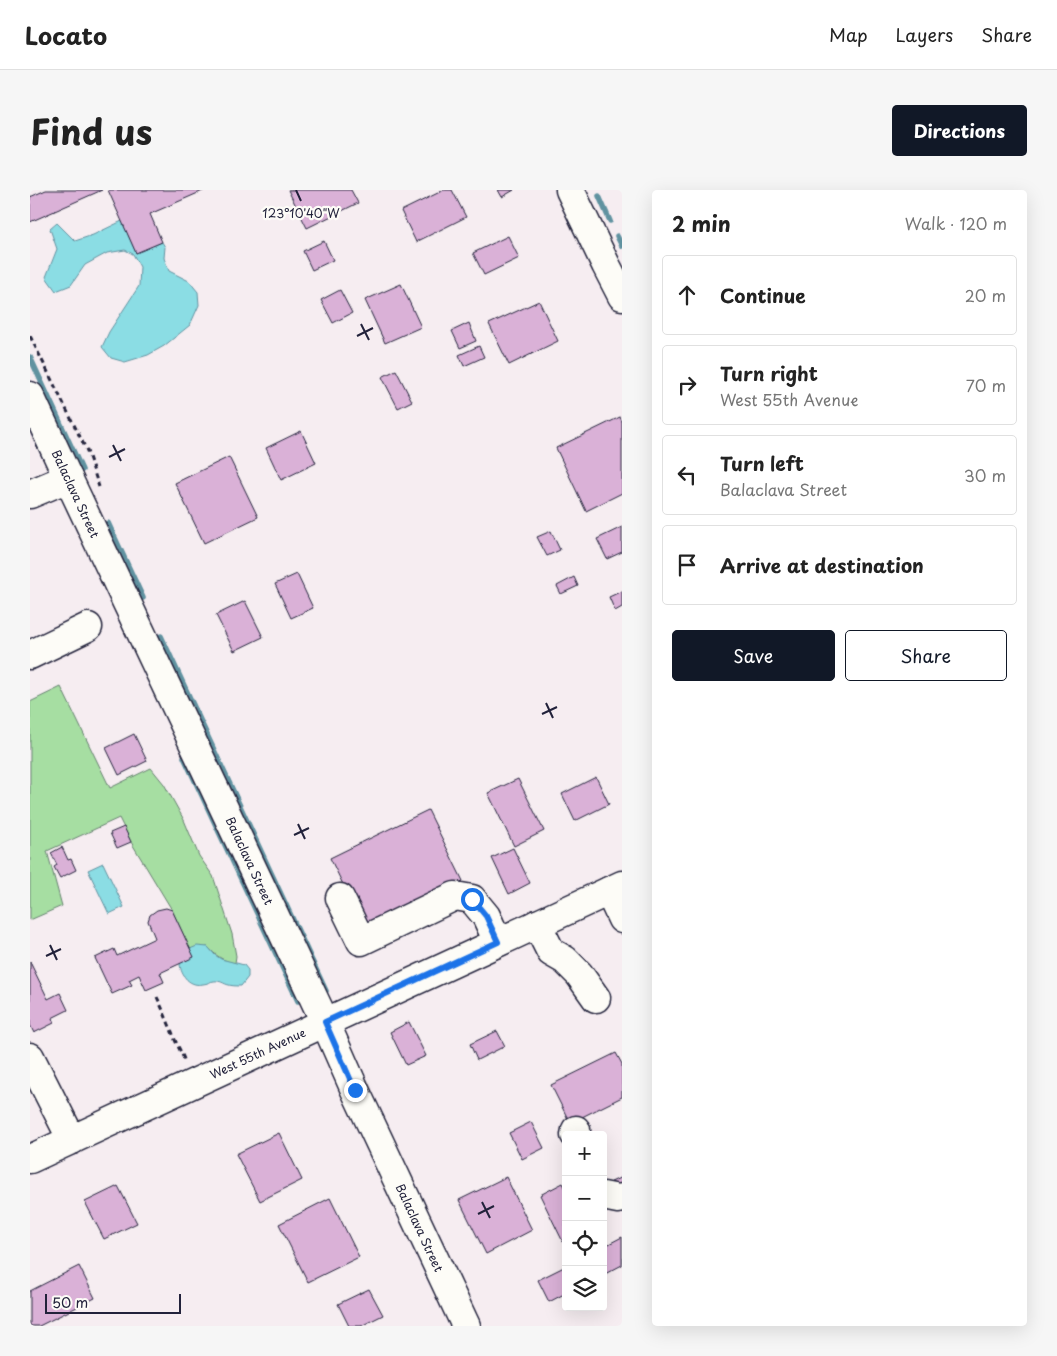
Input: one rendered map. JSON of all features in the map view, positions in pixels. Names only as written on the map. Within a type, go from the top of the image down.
[{"type":"street","points":[[570,190],[622,296]]},
{"type":"street","name":"Balaclava Street","points":[[30,396],[466,1326]]},
{"type":"street","points":[[30,494],[68,478]]},
{"type":"street","points":[[30,655],[88,627]]},
{"type":"street","points":[[616,888],[622,919]]},
{"type":"street","name":"West 55th Avenue","points":[[30,1159],[616,888]]},
{"type":"street","points":[[340,898],[361,942],[455,896],[472,899],[486,916],[498,942]]},
{"type":"street","points":[[537,924],[551,952],[565,960],[579,974],[596,998]]},
{"type":"street","points":[[30,1057],[72,1140]]},
{"type":"street","points":[[607,1197],[622,1198]]},
{"type":"path","points":[[157,997],[182,1053],[190,1085]]},
{"type":"green space","points":[[61,687],[110,788],[151,768],[164,784],[184,820],[199,856],[213,876],[232,934],[236,956],[235,963],[220,958],[208,947],[190,949],[172,910],[131,842],[119,818],[47,851],[62,906],[30,920],[30,702]]},
{"type":"water","points":[[122,221],[136,253],[162,242],[165,247],[164,258],[169,271],[189,281],[198,292],[199,305],[190,325],[164,346],[148,355],[125,362],[111,358],[102,347],[109,332],[139,286],[140,267],[133,254],[125,250],[107,253],[85,265],[71,285],[56,291],[46,277],[57,249],[50,229],[57,223],[75,241],[93,235]]},
{"type":"water","points":[[103,863],[124,907],[109,914],[88,870]]},
{"type":"water","points":[[197,946],[208,947],[221,959],[244,965],[248,970],[248,977],[241,986],[216,981],[204,984],[190,982],[182,973],[180,964],[190,949]]},
{"type":"building","points":[[46,190],[102,190],[30,222],[30,197]]},
{"type":"building","points":[[108,190],[205,190],[150,214],[162,242],[136,253]]},
{"type":"building","points":[[288,190],[351,190],[358,203],[307,228]]},
{"type":"building","points":[[444,190],[452,190],[466,217],[416,242],[401,211]]},
{"type":"building","points":[[498,190],[514,190],[502,197]]},
{"type":"building","points":[[508,236],[519,258],[484,275],[473,253]]},
{"type":"building","points":[[324,241],[333,260],[312,270],[303,251]]},
{"type":"building","points":[[401,284],[421,327],[385,343],[365,300]]},
{"type":"building","points":[[340,290],[352,313],[333,323],[321,300]]},
{"type":"building","points":[[539,301],[558,341],[509,365],[489,324]]},
{"type":"building","points":[[469,323],[476,341],[460,348],[452,331]]},
{"type":"building","points":[[479,346],[484,357],[464,366],[459,355]]},
{"type":"building","points":[[396,370],[412,401],[398,408],[382,377]]},
{"type":"building","points":[[620,417],[622,422],[622,493],[586,511],[556,448]]},
{"type":"building","points":[[301,431],[316,463],[281,480],[266,448]]},
{"type":"building","points":[[229,457],[258,517],[204,543],[175,483]]},
{"type":"building","points":[[622,527],[622,552],[607,559],[597,539]]},
{"type":"building","points":[[551,531],[560,550],[547,556],[537,537]]},
{"type":"building","points":[[297,574],[313,608],[291,618],[275,584]]},
{"type":"building","points":[[574,577],[578,586],[561,594],[557,586]]},
{"type":"building","points":[[622,591],[622,607],[615,611],[609,597]]},
{"type":"building","points":[[245,601],[263,637],[234,651],[216,615]]},
{"type":"building","points":[[134,734],[147,761],[119,775],[106,748]]},
{"type":"building","points":[[596,777],[609,804],[575,821],[562,794]]},
{"type":"building","points":[[518,779],[544,831],[514,846],[488,793]]},
{"type":"building","points":[[428,810],[463,881],[365,929],[330,858]]},
{"type":"building","points":[[124,827],[131,842],[117,848],[110,833]]},
{"type":"building","points":[[62,847],[68,860],[71,859],[76,870],[60,878],[54,867],[57,865],[51,853]]},
{"type":"building","points":[[513,848],[530,883],[509,894],[492,858]]},
{"type":"building","points":[[166,908],[172,910],[194,957],[160,973],[164,982],[146,990],[139,975],[129,980],[132,985],[112,994],[95,958],[114,949],[117,956],[155,938],[148,921],[150,915],[157,910]]},
{"type":"building","points":[[30,962],[48,999],[60,993],[68,1010],[52,1018],[54,1023],[34,1033],[30,1025]]},
{"type":"building","points":[[409,1022],[426,1056],[406,1065],[390,1032]]},
{"type":"building","points":[[497,1031],[505,1046],[477,1060],[470,1044]]},
{"type":"building","points":[[616,1053],[622,1064],[622,1097],[570,1123],[551,1085]]},
{"type":"building","points":[[531,1122],[544,1148],[522,1159],[509,1133]]},
{"type":"building","points":[[279,1133],[302,1180],[260,1201],[236,1154]]},
{"type":"building","points":[[506,1177],[532,1230],[486,1254],[459,1200]]},
{"type":"building","points":[[622,1177],[622,1195],[619,1196],[611,1182]]},
{"type":"building","points":[[562,1184],[562,1240],[540,1195]]},
{"type":"building","points":[[118,1186],[137,1223],[104,1239],[85,1202]]},
{"type":"building","points":[[330,1198],[359,1257],[308,1282],[279,1224]]},
{"type":"building","points":[[622,1237],[622,1265],[607,1273],[607,1266],[607,1245]]},
{"type":"building","points":[[79,1266],[95,1298],[39,1326],[30,1326],[30,1291]]},
{"type":"building","points":[[562,1268],[562,1295],[549,1302],[538,1280]]},
{"type":"building","points":[[369,1289],[383,1315],[361,1326],[349,1326],[338,1304]]},
{"type":"waterway","points":[[599,196],[610,221]]},
{"type":"waterway","points":[[617,236],[622,246]]},
{"type":"waterway","points":[[30,357],[82,470]]},
{"type":"waterway","points":[[108,523],[143,598]]},
{"type":"waterway","points":[[161,636],[326,991]]},
{"type":"waterway","points":[[184,757],[298,1001]]},
{"type":"route","points":[[355,1090],[325,1022],[498,942],[486,916],[472,899]]}]
